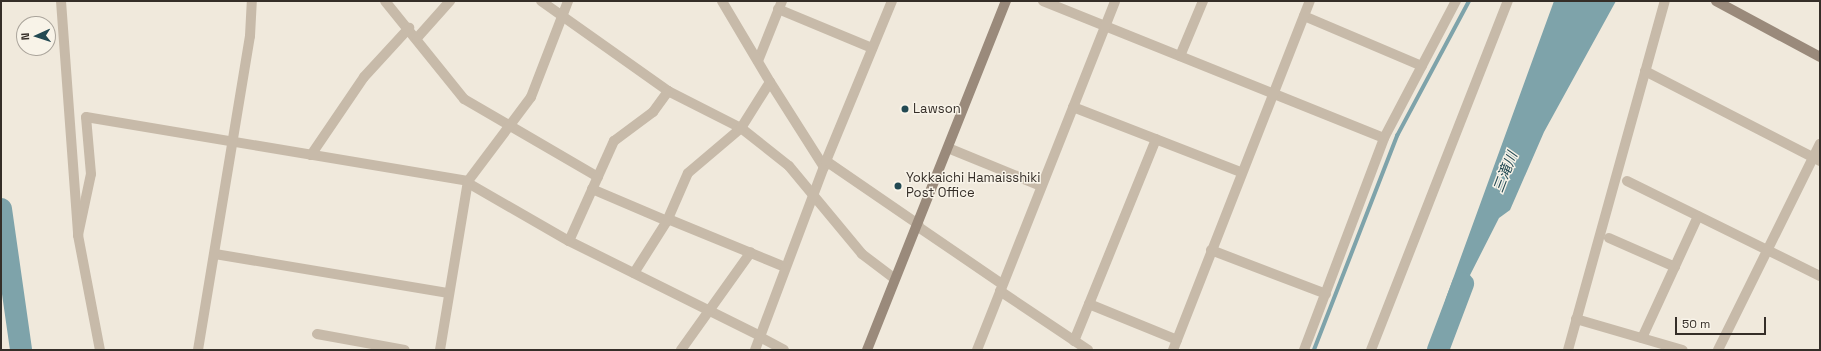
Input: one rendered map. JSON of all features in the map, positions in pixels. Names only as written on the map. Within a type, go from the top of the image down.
[{"type":"street","points":[[61,1],[78,235],[100,350]]},
{"type":"street","points":[[198,350],[233,141],[252,1]]},
{"type":"street","points":[[385,1],[409,28],[464,99],[508,127],[598,176]]},
{"type":"street","points":[[417,38],[450,1]]},
{"type":"street","points":[[541,1],[562,13],[668,91],[740,128],[789,166],[814,194],[862,254],[895,279]]},
{"type":"street","points":[[440,350],[468,182],[531,97],[562,13],[568,1]]},
{"type":"street","points":[[722,1],[770,82],[825,164],[918,225],[1001,288],[1088,350]]},
{"type":"street","points":[[755,350],[825,164],[892,1]]},
{"type":"street","points":[[869,349],[895,279],[918,225],[1006,1]]},
{"type":"street","points":[[1043,1],[1384,138]]},
{"type":"street","points":[[977,350],[1041,186],[1116,1]]},
{"type":"street","points":[[1180,56],[1203,1]]},
{"type":"street","points":[[1089,304],[1175,345],[1241,172],[1310,1]]},
{"type":"street","points":[[1304,350],[1384,138],[1456,1]]},
{"type":"street","points":[[1371,350],[1508,1]]},
{"type":"street","points":[[1568,350],[1665,1]]},
{"type":"street","points":[[1716,1],[1820,57]]},
{"type":"street","points":[[758,61],[780,5],[872,48]]},
{"type":"street","points":[[1304,16],[1422,66]]},
{"type":"street","points":[[311,155],[364,77],[409,28]]},
{"type":"street","points":[[1645,71],[1817,159]]},
{"type":"street","points":[[634,273],[668,220],[688,173],[740,128],[770,82]]},
{"type":"street","points":[[569,241],[614,141],[653,112],[668,91]]},
{"type":"street","points":[[1073,106],[1241,172]]},
{"type":"street","points":[[78,235],[91,174],[86,117],[468,182],[569,241],[709,310],[784,350]]},
{"type":"street","points":[[1074,341],[1156,138]]},
{"type":"street","points":[[1718,350],[1767,251],[1817,159],[1820,144]]},
{"type":"street","points":[[948,148],[1041,186]]},
{"type":"street","points":[[1627,181],[1820,276]]},
{"type":"street","points":[[592,189],[785,267]]},
{"type":"street","points":[[1642,338],[1698,216]]},
{"type":"street","points":[[1609,238],[1675,267]]},
{"type":"street","points":[[1211,250],[1326,294]]},
{"type":"street","points":[[681,350],[751,252]]},
{"type":"street","points":[[214,254],[449,293]]},
{"type":"street","points":[[1576,319],[1683,350]]},
{"type":"street","points":[[317,334],[405,350]]},
{"type":"water","points":[[1554,1],[1616,1],[1544,132],[1510,210],[1499,218],[1432,350],[1446,298]]},
{"type":"waterway","points":[[1314,350],[1397,136],[1469,1]]},
{"type":"waterway","points":[[1,209],[21,350]]},
{"type":"waterway","name":"三滝川","points":[[1438,350],[1463,284]]},
{"type":"place","name":"Lawson","points":[[905,109]]},
{"type":"place","name":"Yokkaichi Hamaisshiki Post Office","points":[[898,186]]}]
